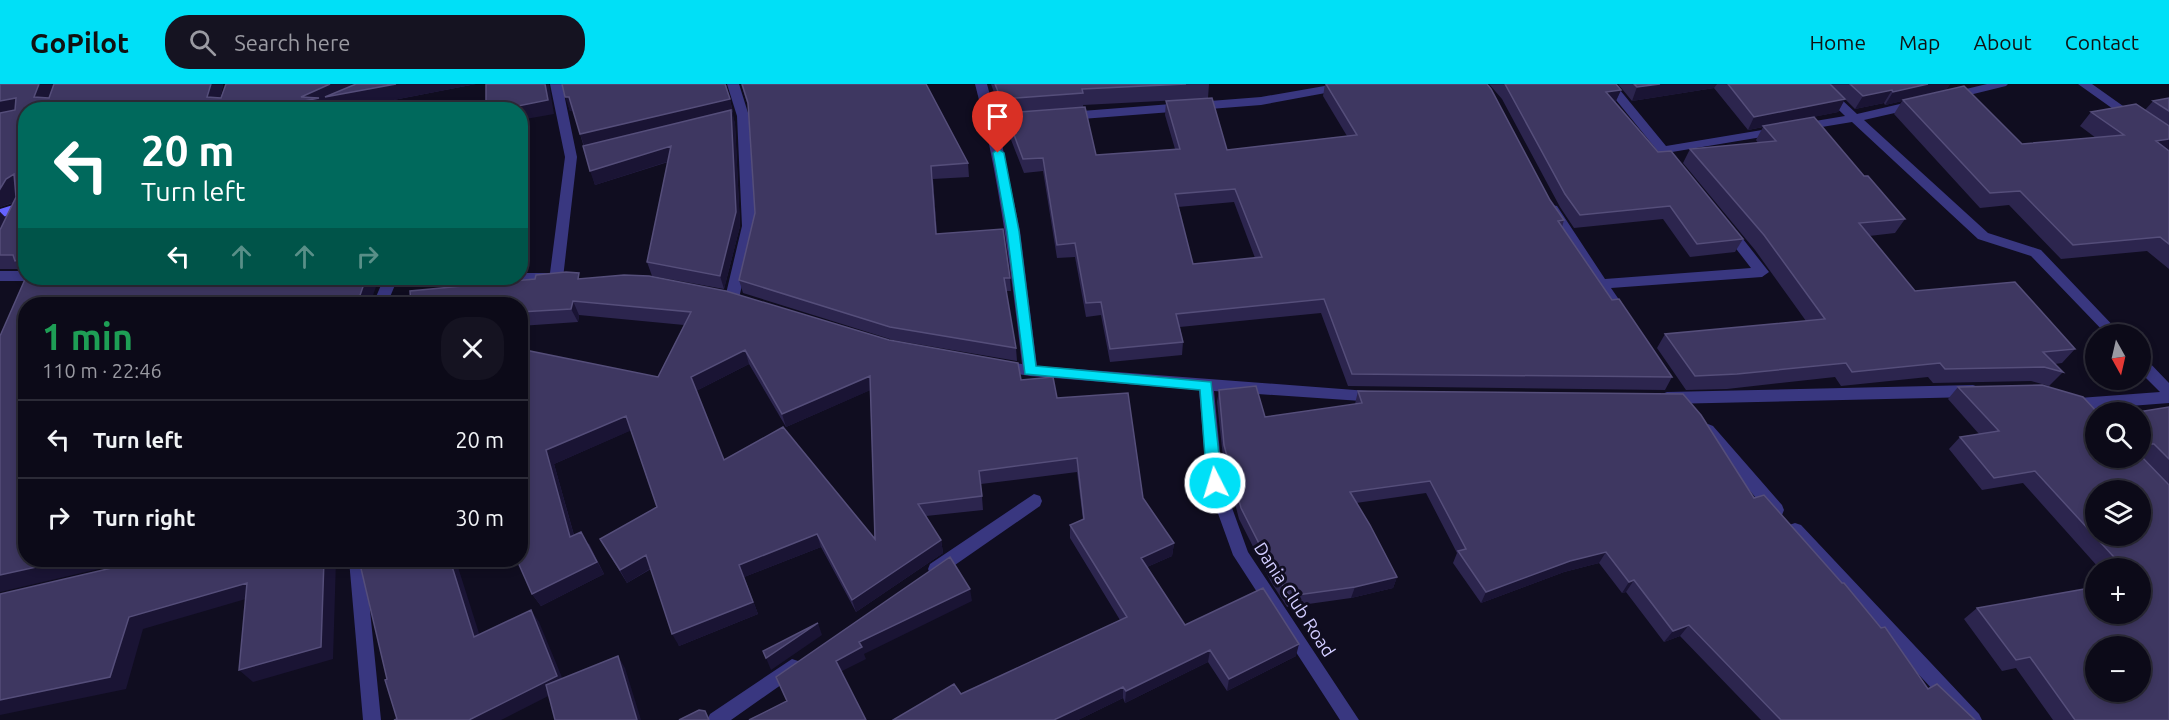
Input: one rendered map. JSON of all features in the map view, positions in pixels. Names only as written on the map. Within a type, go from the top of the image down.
[{"type":"street","points":[[339,102],[386,84]]},
{"type":"street","points":[[528,278],[561,278],[577,155],[556,84]]},
{"type":"street","points":[[732,299],[749,226],[733,84]]},
{"type":"street","points":[[981,84],[1013,231],[1030,371]]},
{"type":"street","points":[[1061,117],[1261,101],[1278,90],[1297,95],[1358,84]]},
{"type":"street","points":[[1609,84],[1685,177]]},
{"type":"street","points":[[1818,84],[1983,236],[1999,243],[2023,247],[2036,254],[2104,324]]},
{"type":"street","points":[[1663,150],[1854,118],[2002,84]]},
{"type":"street","points":[[2084,84],[2142,124]]},
{"type":"street","points":[[991,122],[1038,119]]},
{"type":"street","points":[[1547,199],[1601,284],[1635,332]]},
{"type":"street","points":[[0,213],[18,205]]},
{"type":"street","points":[[13,225],[18,215]]},
{"type":"street","points":[[1601,284],[1762,272],[1722,221]]},
{"type":"street","points":[[0,276],[18,276]]},
{"type":"street","points":[[984,363],[1030,371],[1390,396]]},
{"type":"street","points":[[2151,374],[2169,392]]},
{"type":"street","name":"Dania Club Road","points":[[1206,385],[1215,483],[1241,555],[1350,720]]},
{"type":"street","points":[[1658,398],[1678,393],[1984,390]]},
{"type":"street","points":[[1678,393],[1765,498],[1973,720]]},
{"type":"street","points":[[2059,398],[2078,404],[2169,397]]},
{"type":"street","points":[[2078,404],[2085,411]]},
{"type":"street","points":[[918,581],[1034,501]]},
{"type":"street","points":[[358,567],[372,720]]},
{"type":"street","points":[[716,720],[802,660]]},
{"type":"building","points":[[0,84],[39,84],[34,97],[49,98],[54,84],[211,84],[207,97],[221,98],[226,84],[330,84],[301,97],[319,98],[299,102],[18,102],[18,260],[15,261],[13,255],[0,255],[0,230],[16,197],[14,174],[6,179],[0,189],[0,113],[15,110],[16,98],[0,101]]},
{"type":"building","points":[[356,84],[396,84],[325,97]]},
{"type":"building","points":[[486,84],[545,84],[548,100],[528,104],[528,102],[486,102]]},
{"type":"building","points":[[562,84],[725,84],[730,99],[580,134],[569,97],[565,97]]},
{"type":"building","points":[[742,84],[926,84],[968,163],[931,166],[936,234],[1003,229],[1010,278],[1004,278],[1016,348],[890,327],[739,280],[755,213],[748,103]]},
{"type":"building","points":[[995,84],[1186,84],[1082,89],[1083,93],[1001,99]]},
{"type":"building","points":[[1326,84],[1487,84],[1550,200],[1564,220],[1558,221],[1612,300],[1619,299],[1672,377],[1352,374],[1324,299],[1176,314],[1183,342],[1110,349],[1101,302],[1086,303],[1075,243],[1057,245],[1043,158],[1023,159],[1006,113],[1085,107],[1096,155],[1180,149],[1166,101],[1212,98],[1227,150],[1357,135]],"holes":[[[1235,189],[1262,257],[1193,264],[1175,194]]]},
{"type":"building","points":[[1505,84],[1616,84],[1621,90],[1606,92],[1658,152],[1671,151],[1743,239],[1697,244],[1670,206],[1580,215],[1565,194]]},
{"type":"building","points":[[1634,84],[1660,84],[1637,87]]},
{"type":"building","points":[[1728,84],[1830,84],[1845,99],[1754,117]]},
{"type":"building","points":[[1850,84],[1928,84],[1863,96]]},
{"type":"building","points":[[1964,86],[2022,144],[2124,135],[2091,112],[2136,104],[2169,126],[2169,139],[2156,141],[2169,151],[2169,244],[2160,237],[2073,245],[2020,191],[1990,193],[1903,100]]},
{"type":"building","points":[[2169,98],[2169,111],[2153,101]]},
{"type":"building","points":[[731,110],[736,212],[720,276],[647,262],[671,146],[590,171],[583,146]]},
{"type":"building","points":[[1814,117],[1864,176],[1868,176],[1905,219],[1859,223],[1915,291],[2015,282],[2075,349],[2043,352],[2063,372],[2044,367],[1945,369],[1940,363],[1852,372],[1846,363],[1695,376],[1665,334],[1825,319],[1764,235],[1690,149],[1776,141],[1763,126]]},
{"type":"building","points":[[566,272],[579,273],[578,279],[624,275],[649,276],[726,291],[889,340],[1018,363],[1021,380],[1053,377],[1057,398],[1128,393],[1143,498],[1174,543],[1141,558],[1185,625],[1263,588],[1299,644],[1229,679],[1210,650],[1126,691],[1123,687],[1054,720],[893,720],[954,684],[961,694],[1127,617],[1070,525],[1084,519],[1077,458],[979,471],[982,496],[918,504],[941,540],[852,600],[817,534],[739,565],[753,602],[672,634],[646,555],[620,570],[600,539],[657,507],[626,416],[546,450],[570,537],[581,532],[597,562],[532,594],[520,567],[528,567],[528,351],[658,377],[691,312],[573,301],[571,309],[528,312],[528,297],[410,297],[410,291],[472,285],[528,285],[528,280],[535,279],[536,275]],"holes":[[[745,350],[782,414],[870,376],[875,539],[783,427],[724,460],[691,377]]]},
{"type":"building","points":[[22,285],[364,285],[359,297],[18,297],[18,567],[36,567],[0,575],[0,336]]},
{"type":"building","points":[[2042,385],[2083,397],[2088,402],[2085,402],[2085,468],[2151,466],[2169,485],[2169,720],[2075,720],[2030,657],[2016,660],[1977,608],[2085,589],[2085,624],[2151,624],[2151,558],[2115,558],[2104,546],[2151,546],[2151,480],[2085,480],[2085,525],[2035,471],[1994,478],[1960,437],[1999,431],[1958,387]]},
{"type":"building","points":[[1256,386],[1265,417],[1362,403],[1358,391],[1683,394],[1701,415],[1754,498],[1764,495],[1844,583],[1881,628],[1885,627],[1928,689],[1937,684],[1975,720],[1781,720],[1689,625],[1673,631],[1634,580],[1629,582],[1606,552],[1570,561],[1486,592],[1458,551],[1466,549],[1430,481],[1350,492],[1397,577],[1355,587],[1290,596],[1273,571],[1241,508],[1224,445],[1219,390]]},
{"type":"building","points":[[2169,407],[2169,459],[2154,444],[2151,444],[2151,410]]},
{"type":"building","points":[[950,557],[970,589],[859,642],[862,647],[836,661],[866,720],[749,720],[787,701],[776,677]]},
{"type":"building","points":[[116,567],[324,567],[321,647],[239,670],[247,583],[129,617],[110,677],[0,700],[0,594]]},
{"type":"building","points":[[361,567],[452,567],[474,637],[531,610],[557,676],[469,720],[394,720],[397,719],[385,680],[387,679]]},
{"type":"building","points":[[818,623],[766,658],[763,651]]},
{"type":"building","points":[[618,656],[637,720],[555,720],[546,685]]},
{"type":"building","points":[[699,710],[705,711],[709,720],[679,720]]},
{"type":"route","points":[[998,153],[1013,231],[1030,371],[1206,385],[1215,483]]}]
